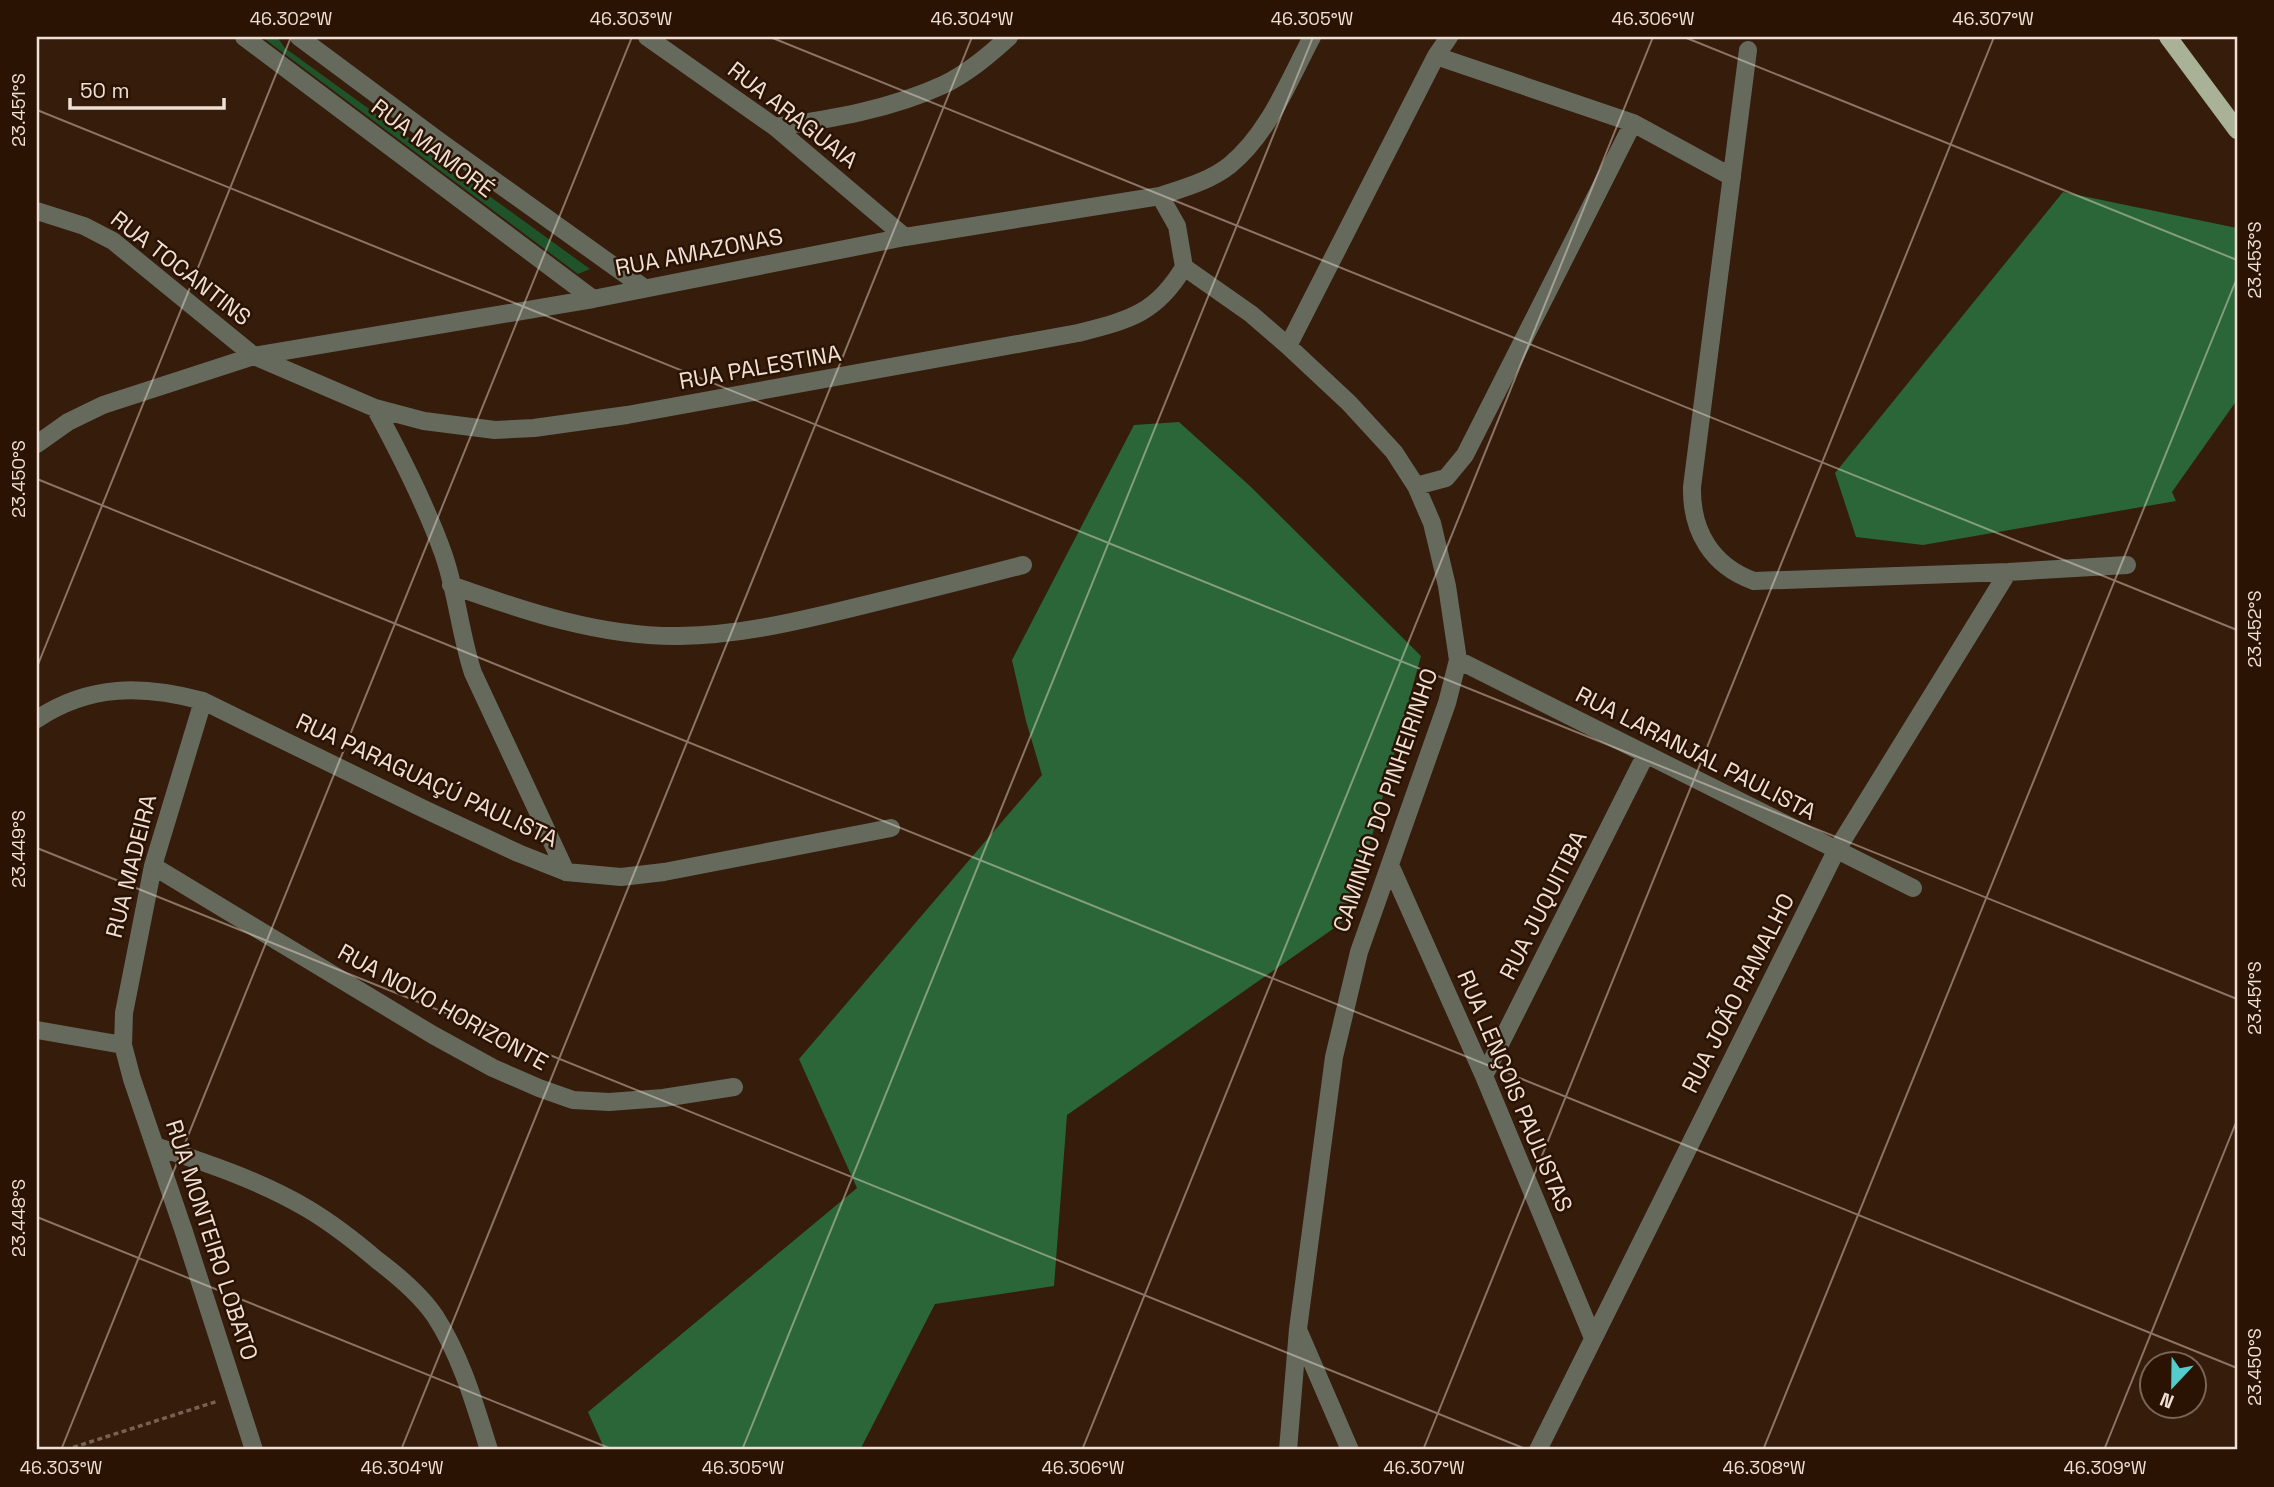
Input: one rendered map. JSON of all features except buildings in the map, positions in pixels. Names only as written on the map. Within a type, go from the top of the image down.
[{"type":"main road","points":[[2168,37],[2237,130]]},
{"type":"street","name":"RUA MAMORÉ","points":[[244,37],[593,299]]},
{"type":"street","name":"RUA MAMORÉ","points":[[299,37],[643,287]]},
{"type":"street","name":"RUA ARAGUAIA","points":[[647,37],[775,127],[905,237]]},
{"type":"street","points":[[775,127],[850,114],[904,100],[945,84],[981,61],[1009,37]]},
{"type":"street","name":"RUA AMAZONAS","points":[[37,444],[68,422],[103,405],[254,356],[593,299],[905,237],[1160,195],[1198,183],[1228,166],[1248,148],[1267,121],[1312,37]]},
{"type":"street","points":[[1288,346],[1436,57],[1449,37]]},
{"type":"street","points":[[1748,50],[1692,487],[1694,517],[1705,545],[1726,568],[1754,581],[2127,565]]},
{"type":"street","points":[[1436,57],[1633,123],[1732,177]]},
{"type":"street","points":[[1416,486],[1446,478],[1465,456],[1633,123]]},
{"type":"street","points":[[1160,195],[1177,226],[1184,267]]},
{"type":"street","name":"RUA TOCANTINS","points":[[37,211],[84,226],[113,241],[254,356]]},
{"type":"street","name":"CAMINHO DO PINHEIRINHO","points":[[1184,267],[1251,314],[1288,346],[1349,403],[1394,452],[1416,486],[1432,523],[1447,586],[1458,660],[1447,703],[1359,951],[1334,1057],[1298,1329],[1288,1450]]},
{"type":"street","name":"RUA PALESTINA","points":[[254,356],[375,408],[424,421],[495,430],[534,428],[708,402],[1078,333],[1119,322],[1146,310],[1162,298],[1184,267]]},
{"type":"street","points":[[375,408],[395,445],[444,555],[473,673],[566,872]]},
{"type":"street","points":[[451,585],[503,604],[572,623],[632,633],[677,636],[728,634],[783,625],[1023,565]]},
{"type":"street","name":"RUA JOÃO RAMALHO","points":[[1538,1450],[1836,851],[2008,572]]},
{"type":"street","name":"RUA LARANJAL PAULISTA","points":[[1458,660],[1913,888]]},
{"type":"street","name":"RUA PARAGUAÇÚ PAULISTA","points":[[37,719],[89,695],[130,688],[169,692],[202,702],[449,821],[566,872],[621,877],[664,872],[891,828]]},
{"type":"street","name":"RUA MADEIRA","points":[[123,1045],[124,1013],[153,866],[202,702]]},
{"type":"street","name":"RUA JUQUITIBA","points":[[1484,1076],[1645,755]]},
{"type":"street","name":"RUA LENÇOIS PAULISTAS","points":[[1390,865],[1484,1076],[1593,1338]]},
{"type":"street","name":"RUA NOVO HORIZONTE","points":[[153,866],[433,1035],[493,1068],[539,1088],[573,1100],[609,1102],[663,1098],[734,1087]]},
{"type":"street","points":[[37,1030],[123,1045]]},
{"type":"street","name":"RUA MONTEIRO LOBATO","points":[[123,1045],[254,1450]]},
{"type":"street","points":[[155,1146],[254,1182],[308,1209],[356,1242],[404,1282],[434,1316],[454,1353],[489,1450]]},
{"type":"street","points":[[1298,1329],[1350,1450]]},
{"type":"path","points":[[65,1450],[237,1395]]},
{"type":"green space","points":[[262,37],[277,37],[285,48],[590,269],[578,274]]},
{"type":"green space","points":[[2063,192],[2237,228],[2237,400],[2172,492],[2176,501],[1923,545],[1856,537],[1835,473]]},
{"type":"green space","points":[[1179,422],[1251,487],[1421,656],[1350,917],[1067,1115],[1054,1286],[935,1304],[860,1450],[605,1450],[588,1412],[857,1188],[799,1059],[1042,775],[1012,660],[1134,425]]}]
